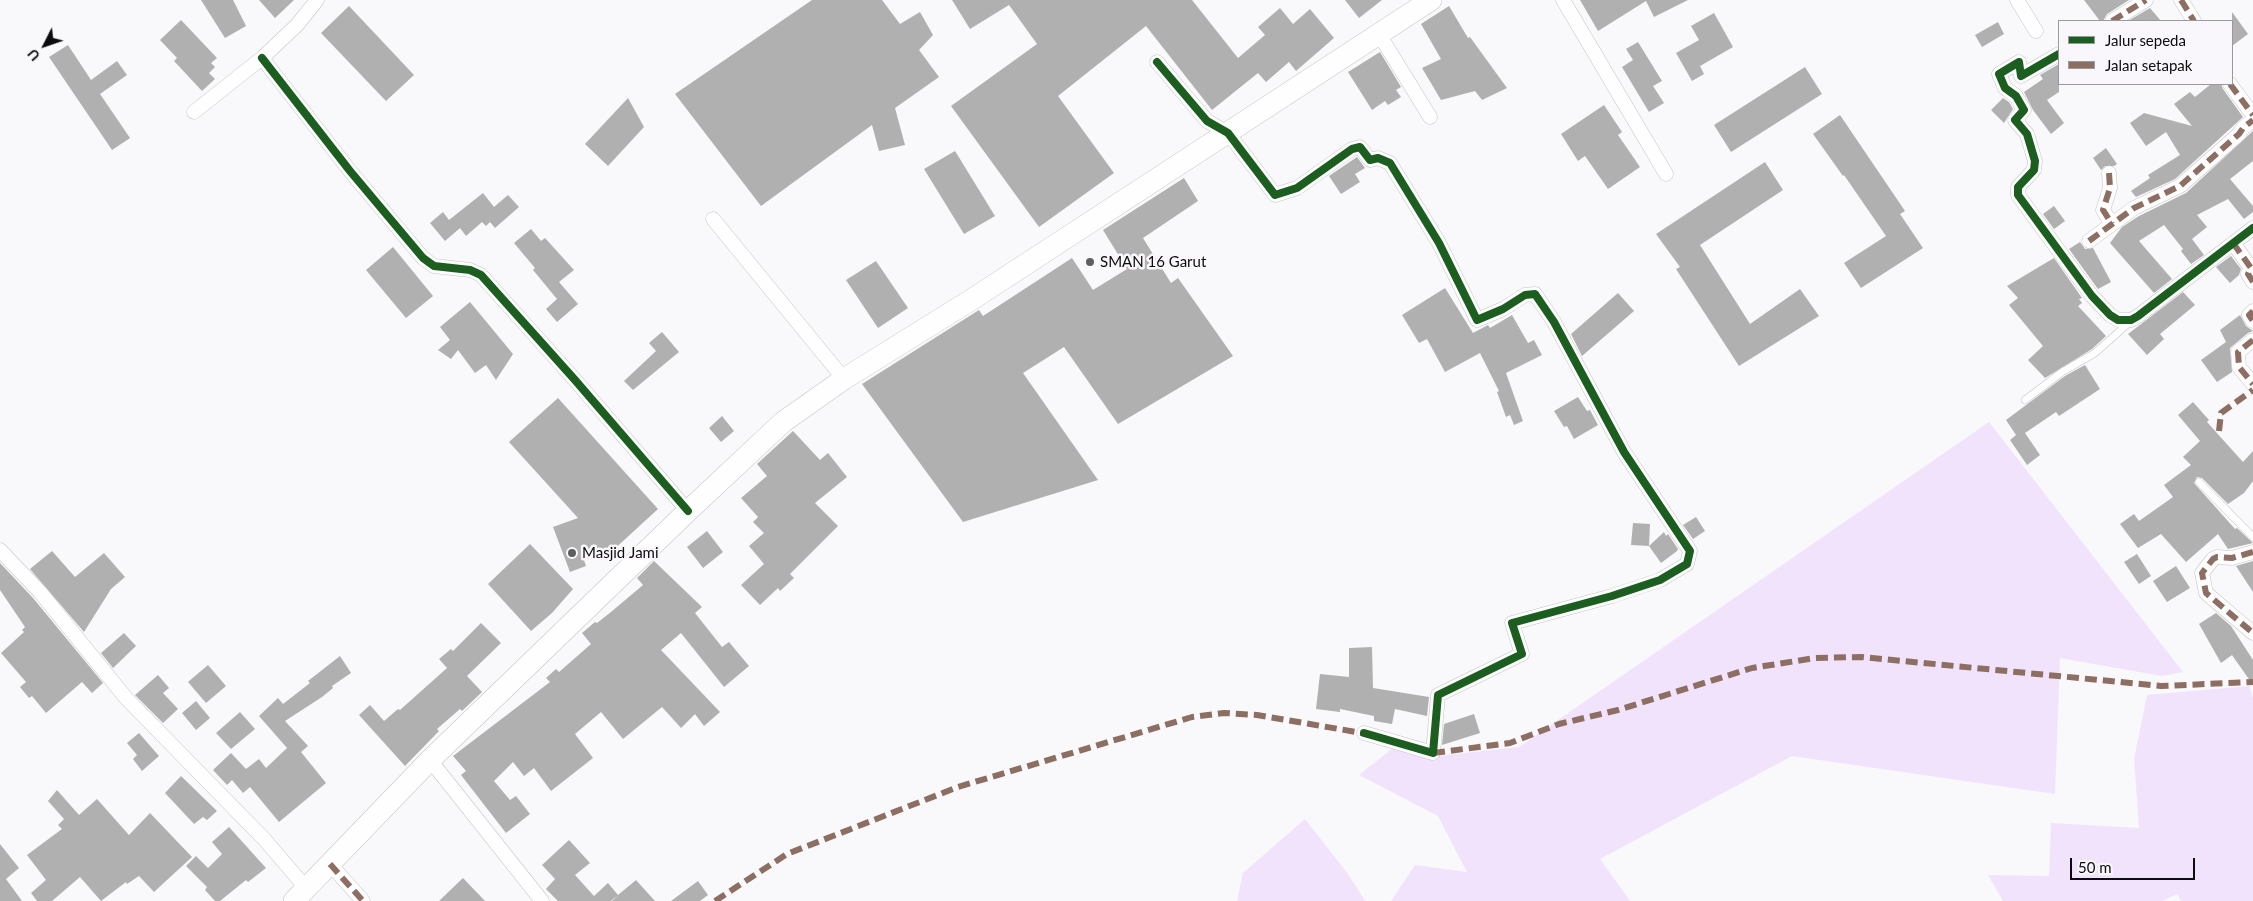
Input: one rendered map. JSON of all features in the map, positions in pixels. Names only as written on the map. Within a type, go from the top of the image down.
[{"type":"main road","points":[[300,895],[430,760],[783,422],[844,379],[971,300],[1431,0]]},
{"type":"street","points":[[194,112],[262,58],[298,25],[317,0]]},
{"type":"street","points":[[1563,0],[1666,174]]},
{"type":"street","points":[[2017,0],[2036,31]]},
{"type":"street","points":[[2114,20],[2146,0]]},
{"type":"street","points":[[2181,0],[2193,20]]},
{"type":"street","points":[[1379,34],[1430,117]]},
{"type":"street","points":[[2058,55],[2021,76],[2018,62],[1999,74],[2005,88],[2016,96],[2024,110],[2015,120],[2027,134],[2035,161],[2034,170],[2018,187],[2018,195],[2092,296],[2110,315],[2118,320],[2131,320],[2253,228]]},
{"type":"street","points":[[262,58],[350,172],[423,258],[434,266],[470,270],[481,275],[688,511]]},
{"type":"street","points":[[1157,62],[1208,121],[1228,132],[1275,195],[1297,188],[1352,149],[1360,147],[1370,160],[1378,158],[1390,163],[1439,243],[1477,320],[1502,309],[1525,295],[1535,294],[1554,322],[1624,452],[1690,551],[1687,564],[1660,580],[1612,596],[1512,623],[1522,654],[1438,695],[1432,753],[1364,733]]},
{"type":"street","points":[[2231,85],[2253,114]]},
{"type":"street","points":[[2089,242],[2134,208],[2180,186],[2240,134],[2243,128],[2253,120]]},
{"type":"street","points":[[2109,173],[2110,188],[2104,210],[2112,224]]},
{"type":"street","points":[[713,218],[844,379]]},
{"type":"street","points":[[2233,243],[2251,268],[2248,274],[2253,282]]},
{"type":"street","points":[[2253,310],[2249,314],[2253,321]]},
{"type":"street","points":[[2253,340],[2238,352],[2240,367],[2253,384]]},
{"type":"street","points":[[0,550],[40,592],[126,698],[265,840],[300,895]]},
{"type":"street","points":[[2253,552],[2232,558],[2217,557],[2213,559],[2202,573],[2206,593],[2253,633]]},
{"type":"street","points":[[430,760],[542,901]]},
{"type":"street","points":[[330,864],[363,901]]},
{"type":"lane","points":[[2025,400],[2062,372],[2095,352],[2131,320]]},
{"type":"lane","points":[[2199,482],[2253,537]]},
{"type":"shaded area","points":[[1989,422],[2183,672],[2162,676],[2060,658],[2055,794],[1792,756],[1600,859],[1630,901],[1391,901],[1415,865],[1467,872],[1438,816],[1359,775],[1393,748],[1437,756],[1519,747]]},
{"type":"shaded area","points":[[2249,686],[2253,698],[2253,901],[2181,901],[2177,894],[2162,901],[2003,901],[1988,875],[2049,876],[2051,823],[2139,828],[2134,759],[2147,695]]},
{"type":"shaded area","points":[[1305,819],[1348,874],[1365,901],[1237,901],[1243,873]]},
{"type":"building","points":[[201,0],[233,0],[246,26],[225,38]]},
{"type":"building","points":[[259,0],[294,0],[275,18]]},
{"type":"building","points":[[812,0],[882,0],[900,24],[920,12],[933,35],[919,50],[939,77],[895,108],[905,145],[879,151],[872,125],[761,206],[675,94]]},
{"type":"building","points":[[952,0],[1192,0],[1238,58],[1265,35],[1258,27],[1280,8],[1293,24],[1310,9],[1334,38],[1296,71],[1289,62],[1266,82],[1258,73],[1212,110],[1146,26],[1058,96],[1114,173],[1039,227],[951,106],[1037,44],[1009,5],[970,29]]},
{"type":"building","points":[[1345,0],[1382,0],[1359,18]]},
{"type":"building","points":[[1580,0],[1688,0],[1654,17],[1646,1],[1598,31]]},
{"type":"building","points":[[2084,0],[2129,0],[2107,14],[2104,20],[2099,20]]},
{"type":"building","points":[[349,6],[414,75],[386,101],[321,33]]},
{"type":"building","points":[[1449,6],[1468,38],[1470,37],[1507,88],[1482,100],[1475,91],[1441,100],[1422,68],[1441,59],[1421,24]]},
{"type":"building","points":[[2150,8],[2160,20],[2130,20]]},
{"type":"building","points":[[2232,12],[2248,34],[2233,45],[2233,20]]},
{"type":"building","points":[[1714,13],[1733,47],[1700,66],[1704,74],[1692,81],[1676,53],[1699,40],[1691,26]]},
{"type":"building","points":[[181,20],[217,58],[211,63],[215,67],[209,73],[215,79],[202,91],[174,61],[177,58],[160,40]]},
{"type":"building","points":[[1998,22],[2004,34],[1982,47],[1975,35]]},
{"type":"building","points":[[1638,42],[1662,81],[1653,86],[1664,103],[1649,112],[1622,67],[1633,60],[1626,49]]},
{"type":"building","points":[[68,45],[91,80],[117,61],[127,75],[100,94],[130,138],[112,150],[49,57]]},
{"type":"building","points":[[1380,52],[1401,87],[1396,90],[1401,97],[1388,105],[1385,101],[1372,110],[1348,72]]},
{"type":"building","points":[[2058,65],[2059,92],[2047,100],[2064,123],[2051,134],[2033,110],[2024,92],[2043,79],[2040,75]]},
{"type":"building","points":[[1805,67],[1822,94],[1731,152],[1714,125]]},
{"type":"building","points":[[2210,85],[2221,85],[2243,117],[2175,179],[2136,197],[2131,191],[2150,178],[2148,175],[2180,155],[2166,132],[2146,146],[2130,123],[2144,113],[2192,126],[2174,104],[2190,92],[2195,97]]},
{"type":"building","points":[[628,98],[644,127],[608,166],[585,144]]},
{"type":"building","points":[[2003,98],[2009,102],[2013,109],[2004,123],[1991,110]]},
{"type":"building","points":[[1604,105],[1622,132],[1618,135],[1640,167],[1608,189],[1585,156],[1578,161],[1561,134]]},
{"type":"building","points":[[1840,115],[1905,211],[1900,214],[1923,248],[1861,288],[1844,263],[1886,236],[1813,134]]},
{"type":"building","points":[[2253,131],[2253,161],[2230,179],[2253,206],[2253,212],[2244,219],[2228,199],[2197,215],[2207,227],[2192,239],[2204,255],[2191,264],[2181,251],[2183,249],[2164,225],[2139,241],[2172,279],[2154,293],[2110,243],[2122,227],[2139,216],[2186,193]]},
{"type":"building","points":[[2106,148],[2117,164],[2105,166],[2101,170],[2093,158]]},
{"type":"building","points":[[955,151],[995,216],[964,234],[924,169]]},
{"type":"building","points":[[1357,157],[1365,168],[1355,174],[1360,182],[1341,194],[1329,176]]},
{"type":"building","points":[[1765,162],[1783,190],[1700,245],[1750,324],[1800,289],[1819,316],[1739,366],[1676,269],[1680,267],[1656,234]]},
{"type":"building","points":[[1184,178],[1198,201],[1143,238],[1171,283],[1178,278],[1233,356],[1118,424],[1064,347],[1023,373],[1098,480],[963,522],[862,384],[979,310],[983,316],[1072,258],[1093,290],[1127,269],[1103,230]]},
{"type":"building","points":[[483,193],[494,207],[508,195],[519,207],[495,228],[490,222],[486,226],[482,222],[466,236],[460,228],[445,241],[430,223],[443,212],[449,220]]},
{"type":"building","points":[[2054,206],[2065,221],[2054,229],[2043,214]]},
{"type":"building","points":[[531,229],[541,241],[545,238],[574,270],[559,282],[578,304],[557,322],[546,309],[557,299],[514,243]]},
{"type":"building","points":[[2080,242],[2085,249],[2093,248],[2111,282],[2098,289],[2069,249]]},
{"type":"building","points":[[393,247],[433,296],[406,318],[366,270]]},
{"type":"building","points":[[2231,256],[2241,269],[2239,275],[2230,283],[2216,267]]},
{"type":"building","points":[[2054,258],[2082,298],[2079,299],[2082,303],[2078,306],[2106,336],[2092,349],[2045,378],[2028,360],[2043,346],[2009,305],[2018,298],[2007,286]]},
{"type":"building","points":[[876,261],[908,308],[878,328],[846,280]]},
{"type":"building","points":[[1445,288],[1473,333],[1488,325],[1490,328],[1512,315],[1528,343],[1534,340],[1542,355],[1506,373],[1523,421],[1514,425],[1510,415],[1506,417],[1497,392],[1499,391],[1480,353],[1445,372],[1427,339],[1419,343],[1402,315]]},
{"type":"building","points":[[2183,292],[2195,305],[2160,334],[2164,339],[2147,355],[2128,334]]},
{"type":"building","points":[[1618,293],[1634,311],[1582,356],[1571,334]]},
{"type":"building","points":[[470,302],[513,354],[496,380],[486,365],[475,373],[458,350],[451,359],[438,350],[450,340],[440,327]]},
{"type":"building","points":[[2240,315],[2246,326],[2253,331],[2230,348],[2232,372],[2217,382],[2201,360],[2226,342],[2220,330]]},
{"type":"building","points":[[662,332],[679,352],[633,390],[624,381],[656,351],[649,343]]},
{"type":"building","points":[[2085,365],[2100,389],[2059,416],[2056,412],[2025,433],[2040,455],[2027,465],[2010,440],[2016,435],[2006,420],[2065,376]]},
{"type":"building","points":[[1578,397],[1587,411],[1590,410],[1598,425],[1574,439],[1567,426],[1564,427],[1554,411]]},
{"type":"building","points":[[558,398],[658,509],[610,553],[584,560],[586,566],[570,572],[553,527],[578,518],[509,442]]},
{"type":"building","points":[[2193,402],[2209,420],[2207,422],[2243,462],[2253,451],[2253,481],[2244,493],[2228,504],[2202,478],[2197,477],[2194,483],[2235,529],[2237,528],[2253,543],[2228,549],[2218,534],[2186,562],[2161,534],[2138,548],[2120,524],[2134,514],[2139,521],[2173,497],[2164,485],[2191,465],[2183,457],[2200,441],[2178,415]]},
{"type":"building","points":[[722,416],[734,431],[721,442],[709,428]]},
{"type":"building","points":[[793,431],[820,460],[828,453],[847,477],[815,503],[838,526],[790,574],[794,578],[780,591],[778,588],[760,605],[741,585],[764,564],[749,546],[764,533],[753,522],[758,517],[741,498],[767,476],[757,464]]},
{"type":"building","points":[[1696,517],[1705,531],[1693,539],[1683,525]]},
{"type":"building","points":[[1633,523],[1650,524],[1649,546],[1631,545]]},
{"type":"building","points":[[707,531],[723,552],[703,568],[687,547]]},
{"type":"building","points":[[1664,532],[1666,536],[1668,534],[1678,549],[1661,563],[1649,546]]},
{"type":"building","points":[[530,544],[573,589],[552,613],[531,631],[488,584]]},
{"type":"building","points":[[52,551],[75,577],[104,553],[125,577],[111,589],[84,632],[30,569]]},
{"type":"building","points":[[2137,554],[2151,576],[2139,584],[2124,562]]},
{"type":"building","points":[[654,561],[702,607],[695,613],[722,647],[729,642],[749,666],[724,687],[681,633],[661,650],[720,712],[704,726],[695,714],[681,728],[662,707],[623,739],[601,712],[575,734],[593,758],[551,791],[534,768],[524,776],[513,762],[494,781],[510,800],[516,796],[530,814],[506,833],[461,775],[466,771],[453,756],[550,682],[546,678],[556,669],[559,672],[591,644],[582,633],[643,585],[637,578]]},
{"type":"building","points":[[2253,561],[2253,592],[2236,566]]},
{"type":"building","points":[[0,563],[33,598],[103,683],[92,693],[82,682],[46,713],[32,696],[29,698],[20,687],[26,682],[1,653],[24,632],[22,630],[25,627],[0,590]]},
{"type":"building","points":[[2176,566],[2190,588],[2167,602],[2153,581]]},
{"type":"building","points":[[2216,613],[2231,626],[2253,660],[2253,685],[2232,655],[2221,663],[2199,624]]},
{"type":"building","points":[[481,623],[501,643],[467,676],[482,692],[462,711],[460,709],[437,729],[439,731],[405,766],[359,715],[370,705],[384,721],[398,709],[400,710],[447,668],[439,659],[451,649],[453,651]]},
{"type":"building","points":[[124,633],[136,646],[113,668],[101,653]]},
{"type":"building","points":[[1372,647],[1373,688],[1429,697],[1427,716],[1395,709],[1392,724],[1374,721],[1374,716],[1340,709],[1340,712],[1316,709],[1320,674],[1349,677],[1349,648]]},
{"type":"building","points":[[340,656],[351,673],[332,686],[333,688],[322,697],[285,721],[308,746],[301,752],[326,783],[279,822],[250,787],[243,793],[232,780],[227,785],[213,770],[231,753],[246,769],[259,759],[266,768],[287,748],[259,716],[278,698],[283,704]]},
{"type":"building","points":[[208,665],[226,686],[206,703],[188,682]]},
{"type":"building","points":[[158,675],[169,688],[163,693],[178,709],[163,723],[135,695]]},
{"type":"building","points":[[196,701],[210,718],[196,730],[182,713]]},
{"type":"building","points":[[240,712],[255,729],[231,749],[216,733]]},
{"type":"building","points":[[1474,714],[1480,733],[1442,745],[1444,724]]},
{"type":"building","points":[[139,733],[159,756],[142,771],[133,759],[137,755],[127,743]]},
{"type":"building","points":[[181,776],[217,811],[207,820],[203,817],[194,824],[165,793]]},
{"type":"building","points":[[57,790],[79,815],[97,799],[129,835],[150,813],[192,857],[154,892],[139,876],[127,884],[126,882],[101,901],[80,877],[52,901],[37,901],[31,893],[46,880],[27,855],[62,829],[58,825],[64,819],[48,801]]},
{"type":"building","points":[[229,827],[266,868],[248,882],[246,880],[220,901],[215,901],[205,890],[207,887],[186,866],[196,856],[208,868],[222,854],[212,842]]},
{"type":"building","points":[[569,840],[590,863],[575,875],[594,896],[608,883],[618,895],[611,901],[558,901],[546,889],[555,879],[542,865]]},
{"type":"building","points":[[0,844],[19,868],[6,879],[22,901],[0,901]]},
{"type":"building","points":[[463,878],[485,901],[439,901]]},
{"type":"building","points":[[636,880],[655,901],[612,901],[618,895]]},
{"type":"building","points":[[698,881],[708,895],[700,901],[671,901]]},
{"type":"marked path","points":[[2114,20],[2146,0]]},
{"type":"marked path","points":[[2181,0],[2193,20]]},
{"type":"marked path","points":[[2231,85],[2253,115]]},
{"type":"marked path","points":[[2089,241],[2134,208],[2180,186],[2253,120]]},
{"type":"marked path","points":[[2109,173],[2110,188],[2103,210],[2112,224]]},
{"type":"marked path","points":[[2233,243],[2251,268],[2248,274],[2253,282]]},
{"type":"marked path","points":[[2253,311],[2249,315],[2253,321]]},
{"type":"marked path","points":[[2253,340],[2238,352],[2239,367],[2253,384]]},
{"type":"marked path","points":[[2219,431],[2221,413],[2253,390]]},
{"type":"marked path","points":[[2253,552],[2232,558],[2217,557],[2213,559],[2202,573],[2206,593],[2253,633]]},
{"type":"marked path","points":[[1433,753],[1510,743],[1559,724],[1618,710],[1752,668],[1815,658],[1862,657],[2161,686],[2253,682]]},
{"type":"marked path","points":[[715,901],[787,854],[958,787],[1192,717],[1224,713],[1257,715],[1368,734]]},
{"type":"marked path","points":[[330,864],[363,901]]},
{"type":"cycle path","points":[[2058,55],[2021,76],[2019,62],[1999,74],[2005,88],[2016,96],[2024,110],[2015,120],[2027,134],[2035,161],[2034,170],[2018,187],[2018,195],[2092,296],[2110,315],[2118,320],[2131,320],[2138,316],[2253,228]]},
{"type":"cycle path","points":[[262,58],[350,171],[423,258],[434,266],[470,270],[481,275],[688,511]]},
{"type":"cycle path","points":[[1157,62],[1207,121],[1228,133],[1275,195],[1297,188],[1352,149],[1360,147],[1370,160],[1378,158],[1390,163],[1439,243],[1477,320],[1503,309],[1525,295],[1535,294],[1554,322],[1624,452],[1690,551],[1687,564],[1660,580],[1612,596],[1512,623],[1522,654],[1438,695],[1433,753],[1364,733]]},
{"type":"place","name":"SMAN 16 Garut","points":[[1090,262]]},
{"type":"place","name":"Masjid Jami","points":[[572,553]]}]
